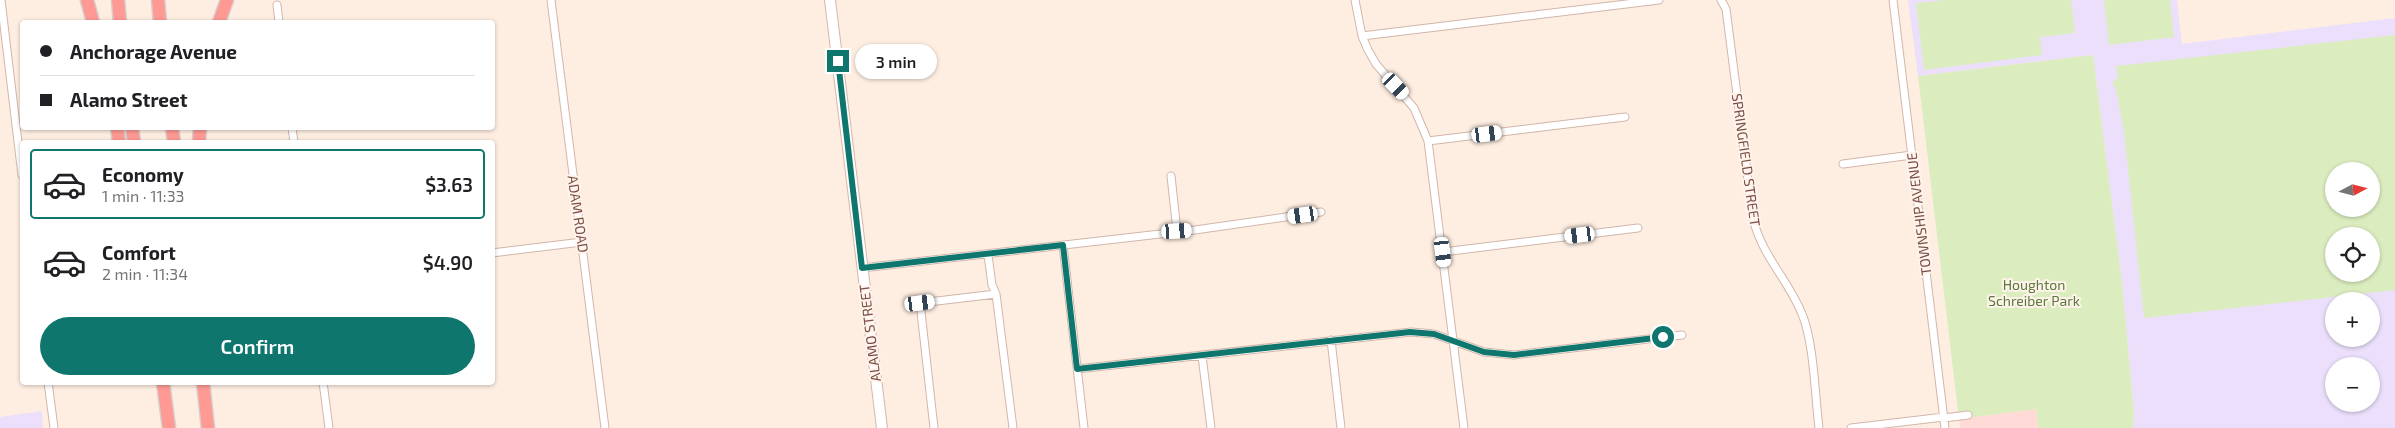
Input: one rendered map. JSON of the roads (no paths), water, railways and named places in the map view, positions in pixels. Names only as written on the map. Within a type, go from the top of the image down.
[{"type":"highway","points":[[88,0],[93,20]]},
{"type":"highway","points":[[118,0],[120,20]]},
{"type":"highway","points":[[158,0],[160,20]]},
{"type":"highway","points":[[221,20],[227,0]]},
{"type":"highway","points":[[163,385],[169,428]]},
{"type":"highway","points":[[203,385],[208,428]]},
{"type":"main road","name":"ALAMO STREET","points":[[830,0],[882,428]]},
{"type":"street","points":[[1,0],[20,158]]},
{"type":"street","name":"ADAM ROAD","points":[[551,0],[605,428]]},
{"type":"street","points":[[1355,0],[1362,36],[1376,64],[1414,108],[1428,141],[1464,428]]},
{"type":"street","points":[[1362,36],[1614,3],[1659,0]]},
{"type":"street","name":"SPRINGFIELD STREET","points":[[1721,0],[1726,9],[1753,219],[1764,250],[1792,292],[1803,316],[1819,428]]},
{"type":"street","name":"TOWNSHIP AVENUE","points":[[1893,0],[1946,428]]},
{"type":"street","points":[[277,6],[279,20]]},
{"type":"street","points":[[1428,141],[1625,117]]},
{"type":"street","points":[[1843,164],[1912,155]]},
{"type":"street","points":[[1171,176],[1177,231]]},
{"type":"street","points":[[862,268],[988,255],[1320,212]]},
{"type":"street","points":[[1443,252],[1638,228]]},
{"type":"street","points":[[495,252],[582,242]]},
{"type":"street","points":[[1063,245],[1084,428]]},
{"type":"street","points":[[988,255],[992,285],[996,294],[1013,428]]},
{"type":"street","points":[[934,428],[920,303],[996,294]]},
{"type":"street","points":[[1077,369],[1410,332],[1434,334],[1484,352],[1514,355],[1682,335]]},
{"type":"street","points":[[1331,340],[1342,428]]},
{"type":"street","points":[[1202,356],[1211,428]]},
{"type":"street","points":[[48,385],[54,428]]},
{"type":"street","points":[[323,385],[329,428]]},
{"type":"street","points":[[1851,428],[1968,415]]},
{"type":"park label","name":"Houghton Schreiber Park","points":[[2034,294]]}]
